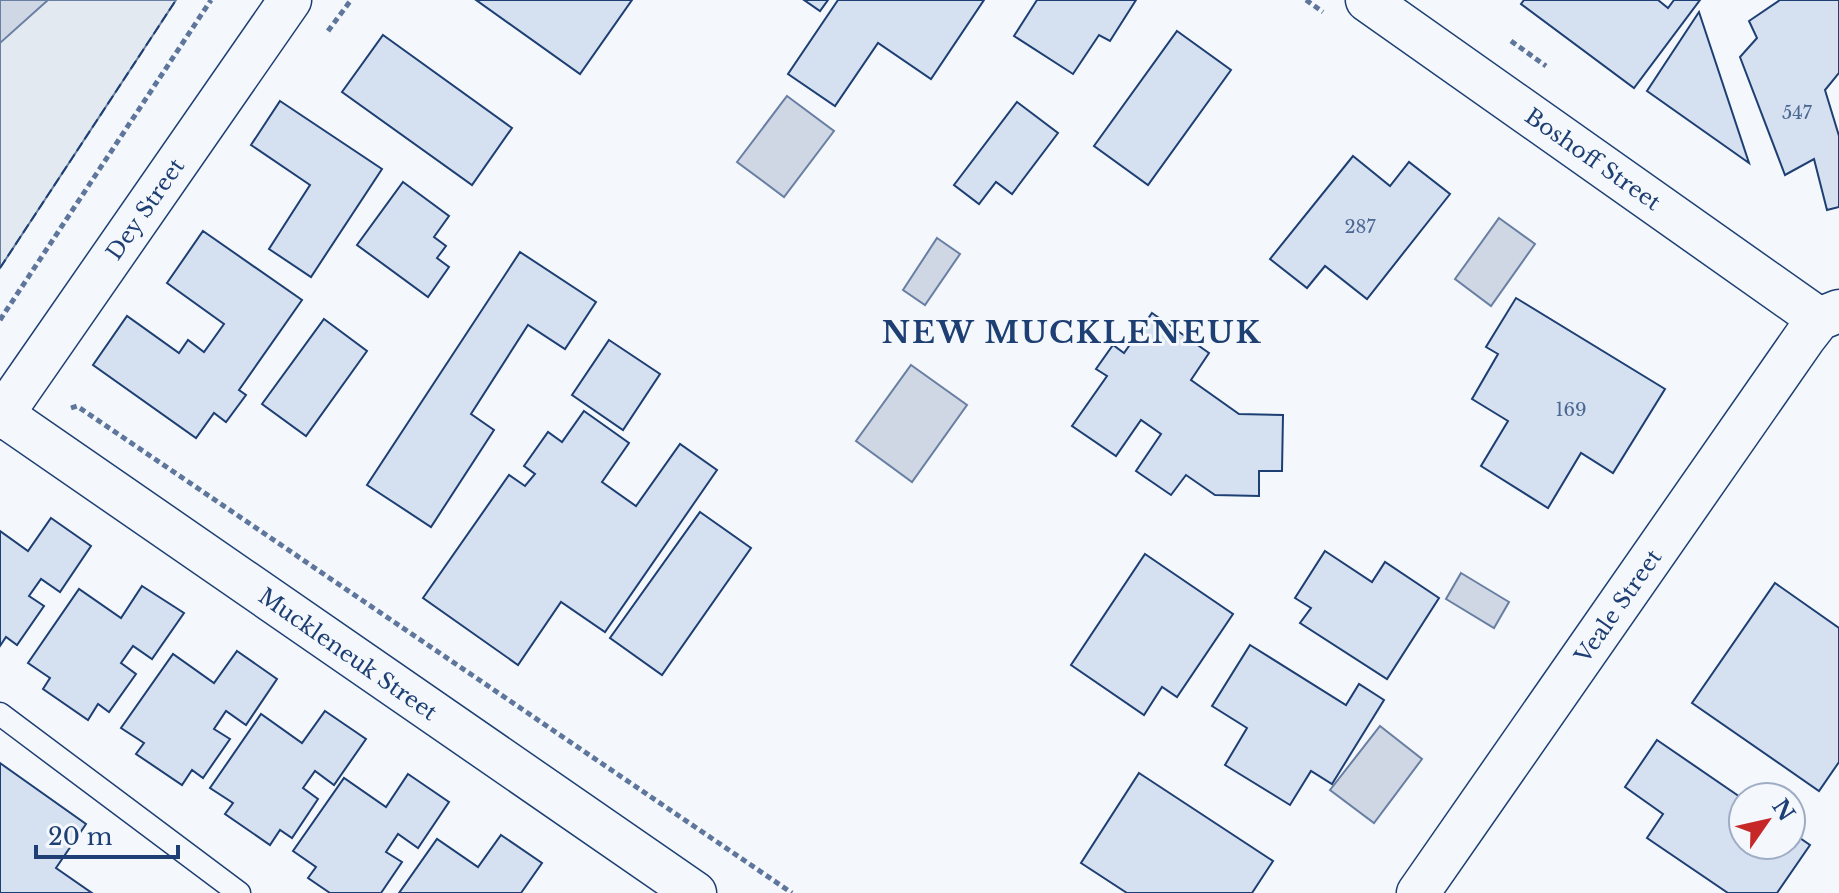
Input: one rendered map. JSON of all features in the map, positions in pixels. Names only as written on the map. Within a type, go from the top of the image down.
[{"type":"street","name":"Dey Street","points":[[1,416],[290,0]]},
{"type":"street","name":"Boshoff Street","points":[[1350,9],[1829,315]]},
{"type":"street","name":"Veale Street","points":[[1418,893],[1829,315]]},
{"type":"street","name":"Muckleneuk Street","points":[[1,416],[695,893]]},
{"type":"lane","points":[[0,714],[239,893]]},
{"type":"path","points":[[0,320],[211,0]]},
{"type":"path","points":[[1306,0],[1350,9]]},
{"type":"path","points":[[77,406],[792,893]]},
{"type":"shaded area","points":[[0,0],[176,0],[0,268]]},
{"type":"shaded area","points":[[0,0],[48,0],[0,43]]},
{"type":"shaded area","points":[[787,96],[834,131],[784,197],[737,162]]},
{"type":"shaded area","points":[[1499,218],[1535,244],[1491,306],[1455,279]]},
{"type":"shaded area","points":[[937,238],[960,254],[925,305],[903,290]]},
{"type":"shaded area","points":[[911,365],[967,405],[912,482],[856,441]]},
{"type":"shaded area","points":[[1461,573],[1509,602],[1494,628],[1446,599]]},
{"type":"shaded area","points":[[1380,726],[1422,759],[1374,823],[1330,790]]},
{"type":"building","points":[[476,0],[632,0],[580,74]]},
{"type":"building","points":[[804,0],[828,0],[820,11]]},
{"type":"building","points":[[838,0],[984,0],[931,79],[878,43],[835,106],[788,74]]},
{"type":"building","points":[[1037,0],[1136,0],[1110,41],[1099,35],[1073,74],[1014,36]]},
{"type":"building","points":[[1524,0],[1658,0],[1668,8],[1674,0],[1700,0],[1634,88],[1521,4]]},
{"type":"building","points":[[1780,0],[1839,0],[1839,73],[1825,90],[1839,136],[1839,207],[1827,210],[1814,159],[1785,175],[1740,57],[1757,38],[1749,21]]},
{"type":"building","points":[[1699,12],[1749,163],[1647,91]]},
{"type":"building","points":[[1177,31],[1231,70],[1148,185],[1094,146]]},
{"type":"building","points":[[383,35],[512,128],[472,185],[342,92]]},
{"type":"building","points":[[280,101],[382,169],[311,277],[269,249],[310,185],[251,145]]},
{"type":"building","points":[[1017,102],[1058,133],[1012,194],[996,182],[979,204],[954,185]]},
{"type":"building","points":[[1353,156],[1390,186],[1409,162],[1450,194],[1367,299],[1325,266],[1307,288],[1270,259]]},
{"type":"building","points":[[403,182],[449,216],[434,237],[446,246],[437,258],[449,267],[428,297],[357,245]]},
{"type":"building","points":[[203,231],[302,300],[239,390],[246,395],[226,422],[214,413],[196,438],[93,365],[127,316],[179,353],[188,340],[204,352],[224,324],[167,283]]},
{"type":"building","points":[[520,252],[596,302],[565,349],[528,325],[471,414],[494,430],[431,527],[367,485]]},
{"type":"building","points":[[1516,298],[1665,389],[1613,473],[1581,453],[1548,508],[1481,466],[1508,421],[1472,399],[1498,354],[1486,347]]},
{"type":"building","points":[[1152,313],[1209,353],[1191,380],[1239,414],[1283,415],[1282,471],[1259,471],[1259,496],[1215,495],[1186,475],[1171,495],[1136,471],[1161,434],[1141,420],[1116,456],[1072,426],[1107,376],[1096,369],[1113,345],[1124,353]]},
{"type":"building","points":[[324,319],[367,351],[306,436],[262,404]]},
{"type":"building","points":[[609,340],[660,374],[623,430],[572,395]]},
{"type":"building","points":[[584,411],[629,443],[602,482],[636,506],[680,444],[717,470],[605,632],[561,602],[518,665],[423,598],[509,475],[525,486],[535,474],[524,466],[548,432],[562,442]]},
{"type":"building","points":[[700,512],[751,548],[662,675],[610,638]]},
{"type":"building","points":[[51,518],[91,546],[60,592],[41,579],[29,596],[44,606],[17,645],[6,637],[0,646],[0,531],[28,551]]},
{"type":"building","points":[[1325,551],[1372,582],[1385,562],[1439,598],[1387,679],[1300,623],[1311,608],[1295,598]]},
{"type":"building","points":[[1145,554],[1233,614],[1177,697],[1162,687],[1144,715],[1071,665]]},
{"type":"building","points":[[1775,583],[1839,628],[1839,762],[1819,791],[1692,703]]},
{"type":"building","points":[[142,586],[184,613],[152,659],[133,646],[121,663],[136,674],[109,712],[98,704],[88,720],[43,689],[50,678],[28,663],[79,589],[121,618]]},
{"type":"building","points":[[1250,645],[1346,705],[1359,684],[1384,700],[1332,784],[1311,771],[1290,805],[1225,765],[1247,728],[1212,706]]},
{"type":"building","points":[[237,651],[277,679],[246,725],[226,711],[214,729],[230,739],[203,778],[192,770],[182,785],[136,754],[144,743],[121,728],[173,654],[214,683]]},
{"type":"building","points":[[325,711],[366,739],[334,785],[315,771],[303,788],[318,799],[292,838],[280,830],[270,845],[225,814],[233,803],[210,788],[261,714],[302,743]]},
{"type":"building","points":[[1657,740],[1727,788],[1727,861],[1799,861],[1777,893],[1728,893],[1647,838],[1663,814],[1625,787]]},
{"type":"building","points":[[0,763],[86,824],[56,868],[92,893],[0,893]]},
{"type":"building","points":[[1139,773],[1273,861],[1252,893],[1127,893],[1081,863]]},
{"type":"building","points":[[408,774],[449,802],[418,848],[398,834],[386,852],[402,862],[381,893],[330,893],[308,878],[316,867],[293,851],[344,778],[386,807]]},
{"type":"building","points":[[501,835],[542,863],[521,893],[399,893],[437,839],[478,867]]},
{"type":"fence","points":[[0,268],[176,0]]},
{"type":"district","name":"NEW MUCKLENEUK","points":[[1072,333]]}]
